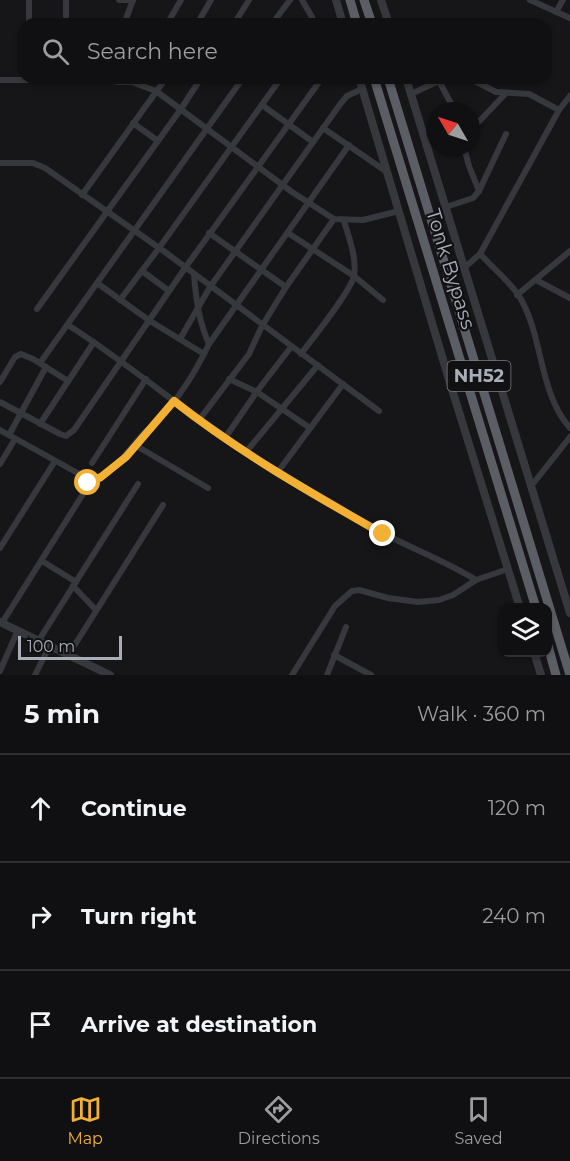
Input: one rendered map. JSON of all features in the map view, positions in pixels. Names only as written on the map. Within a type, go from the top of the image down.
[{"type":"highway","points":[[350,0],[355,18]]},
{"type":"highway","points":[[364,0],[370,18]]},
{"type":"highway","name":"Tonk Bypass","points":[[376,84],[534,603]]},
{"type":"highway","name":"NH52","points":[[390,84],[570,675]]},
{"type":"highway","points":[[551,657],[556,675]]},
{"type":"street","points":[[29,0],[29,18]]},
{"type":"street","points":[[66,0],[66,18]]},
{"type":"street","points":[[119,0],[134,0],[126,18]]},
{"type":"street","points":[[171,18],[182,0]]},
{"type":"street","points":[[200,18],[211,0]]},
{"type":"street","points":[[238,18],[249,0]]},
{"type":"street","points":[[276,18],[290,0]]},
{"type":"street","points":[[302,0],[312,17]]},
{"type":"street","points":[[336,0],[341,18]]},
{"type":"street","points":[[381,0],[387,18]]},
{"type":"street","points":[[531,0],[570,18]]},
{"type":"street","points":[[556,12],[563,0]]},
{"type":"street","points":[[0,80],[18,79]]},
{"type":"street","points":[[142,84],[156,91],[308,203],[334,219],[363,220],[399,211]]},
{"type":"street","points":[[82,195],[161,84]]},
{"type":"street","points":[[37,309],[182,110],[197,84]]},
{"type":"street","points":[[0,464],[20,413],[43,365],[68,325],[239,84]]},
{"type":"street","points":[[120,300],[277,84]]},
{"type":"street","points":[[0,402],[60,434],[66,436],[70,434],[209,233],[318,84]]},
{"type":"street","points":[[361,84],[518,603]]},
{"type":"street","points":[[408,84],[570,613]]},
{"type":"street","points":[[411,94],[432,84]]},
{"type":"street","points":[[444,84],[451,102]]},
{"type":"street","points":[[479,84],[485,88],[506,93],[529,94],[559,110]]},
{"type":"street","points":[[180,339],[210,287],[323,128],[347,96],[362,89]]},
{"type":"street","points":[[480,120],[506,93]]},
{"type":"street","points":[[464,268],[480,254],[559,110],[570,96]]},
{"type":"street","points":[[262,105],[313,142]]},
{"type":"street","points":[[133,123],[158,141]]},
{"type":"street","points":[[323,128],[387,172]]},
{"type":"street","points":[[446,207],[473,198],[479,191],[506,134]]},
{"type":"street","points":[[110,675],[1,622],[42,561],[88,483],[113,468],[174,401],[209,344],[349,146]]},
{"type":"street","points":[[466,156],[479,191]]},
{"type":"street","points":[[0,163],[33,163],[45,168],[159,248],[379,411]]},
{"type":"street","points":[[199,420],[249,354],[262,326],[286,286],[334,219]]},
{"type":"street","points":[[301,354],[342,298],[354,276],[354,260],[344,221]]},
{"type":"street","points":[[209,233],[286,286]]},
{"type":"street","points":[[288,233],[354,276],[383,300]]},
{"type":"street","points":[[517,295],[570,251]]},
{"type":"street","points":[[480,254],[517,295],[526,312],[556,408],[570,428]]},
{"type":"street","points":[[142,272],[169,291]]},
{"type":"street","points":[[194,275],[197,308],[202,329],[209,344]]},
{"type":"street","points":[[536,280],[570,298]]},
{"type":"street","points":[[97,283],[150,321],[204,354]]},
{"type":"street","points":[[68,325],[122,361],[199,420],[277,472],[383,534],[449,564],[476,580]]},
{"type":"street","points":[[40,424],[94,342]]},
{"type":"street","points":[[225,438],[291,347]]},
{"type":"street","points":[[0,382],[3,370],[17,354],[27,356],[68,381]]},
{"type":"street","points":[[246,452],[318,365]]},
{"type":"street","points":[[92,463],[146,379]]},
{"type":"street","points":[[230,379],[257,392],[310,428]]},
{"type":"street","points":[[277,472],[343,384]]},
{"type":"street","points":[[0,430],[83,476],[88,483]]},
{"type":"street","points":[[532,485],[570,437]]},
{"type":"street","points":[[135,445],[208,488]]},
{"type":"street","points":[[0,548],[55,461]]},
{"type":"street","points":[[39,640],[138,484]]},
{"type":"street","points":[[69,654],[163,505]]},
{"type":"street","points":[[42,561],[74,584],[96,610]]},
{"type":"street","points":[[292,675],[335,606],[352,591],[359,590],[388,598],[418,602],[439,600],[453,595],[476,580],[508,569]]},
{"type":"street","points":[[327,675],[346,627]]},
{"type":"street","points":[[0,671],[18,630]]},
{"type":"street","points":[[35,675],[50,645]]},
{"type":"street","points":[[334,655],[371,675]]},
{"type":"street","points":[[536,657],[541,675]]},
{"type":"route","points":[[88,483],[101,477],[126,457],[144,433],[158,421],[174,401],[205,426],[290,481],[383,534]]}]
